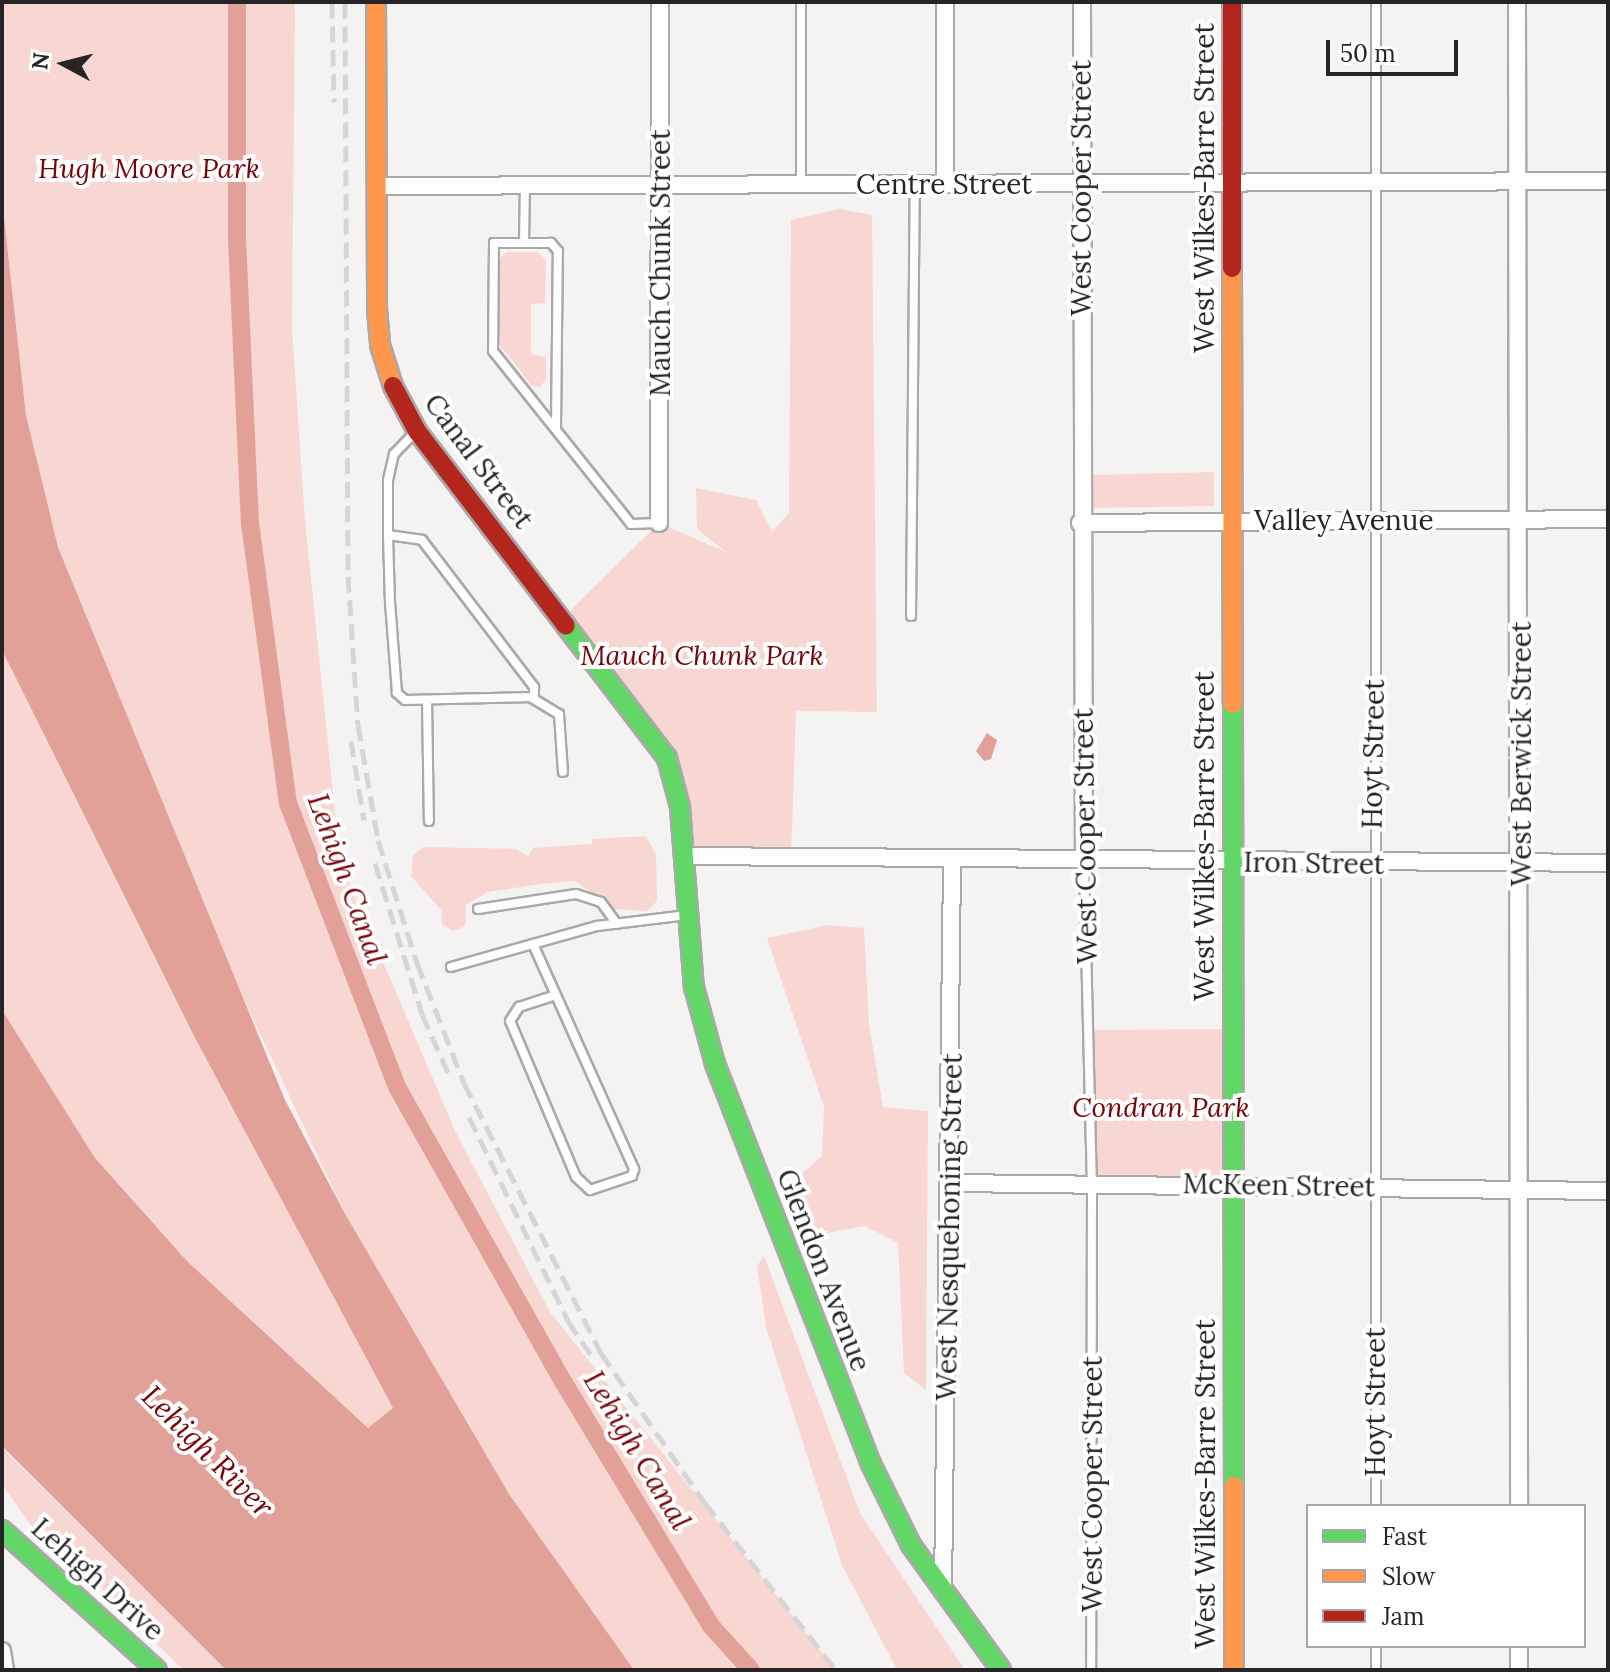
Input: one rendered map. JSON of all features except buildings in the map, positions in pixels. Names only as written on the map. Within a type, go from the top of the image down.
[{"type":"street","name":"Canal Street","points":[[376,2],[380,345],[397,395],[417,431],[651,731],[675,780],[684,856]]},
{"type":"street","name":"Mauch Chunk Street","points":[[659,523],[660,2]]},
{"type":"street","points":[[945,2],[945,184]]},
{"type":"street","name":"West Cooper Street","points":[[1082,2],[1080,523],[1084,862]]},
{"type":"street","name":"West Wilkes-Barre Street","points":[[1232,2],[1234,1670]]},
{"type":"street","name":"West Berwick Street","points":[[1517,2],[1521,519],[1519,1504]]},
{"type":"street","name":"Centre Street","points":[[377,186],[1608,181]]},
{"type":"street","name":"Valley Avenue","points":[[1080,523],[1608,519]]},
{"type":"street","name":"Iron Street","points":[[684,856],[952,861],[1608,863]]},
{"type":"street","name":"Glendon Avenue","points":[[684,856],[694,987],[715,1064],[871,1464],[911,1545],[1001,1670]]},
{"type":"street","name":"West Nesquehoning Street","points":[[943,1592],[951,1183],[952,861]]},
{"type":"street","name":"McKeen Street","points":[[951,1183],[1233,1184],[1608,1191]]},
{"type":"street","name":"Lehigh Drive","points":[[2,1530],[157,1670]]},
{"type":"street","points":[[1519,1648],[1519,1670]]},
{"type":"street","points":[[2,1651],[5,1670]]},
{"type":"lane","points":[[801,2],[801,184]]},
{"type":"lane","name":"Hoyt Street","points":[[1376,2],[1372,864],[1376,1504]]},
{"type":"lane","points":[[911,616],[915,184]]},
{"type":"lane","points":[[524,242],[525,186]]},
{"type":"lane","points":[[556,429],[558,251],[551,243],[500,242],[492,248],[491,346],[556,429],[631,524],[659,523]]},
{"type":"lane","points":[[417,431],[390,465],[388,535],[397,693],[405,700],[532,698],[559,714],[563,772]]},
{"type":"lane","points":[[388,535],[422,540],[534,687],[532,698]]},
{"type":"lane","points":[[427,700],[429,821]]},
{"type":"lane","name":"West Cooper Street","points":[[1084,862],[1092,1183],[1091,1670]]},
{"type":"lane","points":[[478,909],[576,894],[601,902],[617,924]]},
{"type":"lane","points":[[451,967],[617,924],[688,915]]},
{"type":"lane","points":[[533,944],[553,996],[634,1169],[632,1176],[590,1190],[576,1177],[510,1021],[519,1007],[553,996]]},
{"type":"lane","points":[[1376,1648],[1376,1670]]},
{"type":"green space","name":"Hugh Moore Park","points":[[2,2],[295,2],[292,329],[305,520],[340,861],[456,1133],[550,1312],[836,1670],[634,1670],[611,1646],[509,1494],[344,1212],[233,976],[58,546],[26,415],[2,199]]},
{"type":"green space","name":"Mauch Chunk Park","points":[[839,209],[872,215],[877,712],[796,711],[791,858],[684,856],[661,746],[563,618],[659,523],[726,552],[697,529],[696,488],[756,500],[772,532],[789,513],[791,220]]},
{"type":"green space","points":[[506,252],[538,252],[546,261],[545,303],[531,304],[531,354],[546,357],[546,379],[540,387],[532,386],[499,344],[498,261]]},
{"type":"green space","points":[[1214,472],[1214,506],[1091,508],[1093,475]]},
{"type":"green space","points":[[2,650],[194,1036],[393,1408],[368,1428],[187,1261],[95,1158],[2,1010]]},
{"type":"green space","points":[[646,836],[656,855],[657,901],[647,911],[614,909],[575,881],[541,884],[488,892],[466,905],[465,926],[453,931],[442,924],[441,910],[411,876],[413,856],[423,847],[516,849],[528,856],[533,848],[592,844],[592,839]]},
{"type":"green space","points":[[828,925],[864,928],[869,1024],[883,1107],[928,1111],[926,1390],[904,1373],[898,1243],[865,1226],[822,1234],[809,1229],[791,1183],[822,1156],[824,1107],[767,938]]},
{"type":"green space","name":"Condran Park","points":[[1232,1029],[1233,1184],[1092,1183],[1088,1030]]},
{"type":"green space","points":[[764,1256],[860,1513],[965,1670],[897,1670],[842,1565],[766,1327],[757,1266]]},
{"type":"green space","points":[[2,1446],[226,1670],[184,1670],[36,1532],[2,1485]]},
{"type":"water","name":"Lehigh River","points":[[2,199],[26,415],[58,547],[285,1100],[344,1212],[509,1494],[634,1670],[226,1670],[2,1446],[2,1010],[95,1158],[187,1261],[368,1428],[393,1408],[194,1036],[2,650]]},
{"type":"water","points":[[987,733],[997,740],[991,759],[984,761],[976,751]]},
{"type":"waterway","name":"Lehigh Canal","points":[[237,2],[237,239],[250,523],[288,803],[397,1087],[564,1383],[711,1626],[751,1670]]},
{"type":"railway","points":[[332,2],[334,102]]},
{"type":"railway","points":[[345,2],[348,576],[358,725],[378,840],[417,963],[464,1083],[601,1353],[705,1503],[836,1670]]},
{"type":"railway","points":[[351,741],[364,820]]},
{"type":"railway","points":[[375,863],[422,1014],[450,1077]]},
{"type":"railway","points":[[469,1117],[568,1321],[591,1355]]},
{"type":"traffic: fast","points":[[566,626],[667,758],[680,807],[694,987],[715,1064],[871,1464],[911,1545],[1001,1670]]},
{"type":"traffic: fast","points":[[1233,704],[1234,1486]]},
{"type":"traffic: fast","points":[[2,1530],[157,1670]]},
{"type":"traffic: slow","points":[[376,2],[377,309],[380,345],[393,386]]},
{"type":"traffic: slow","points":[[1232,268],[1233,704]]},
{"type":"traffic: slow","points":[[1234,1486],[1234,1670]]},
{"type":"traffic: jam","points":[[1232,2],[1232,268]]},
{"type":"traffic: jam","points":[[393,386],[417,431],[566,626]]}]
